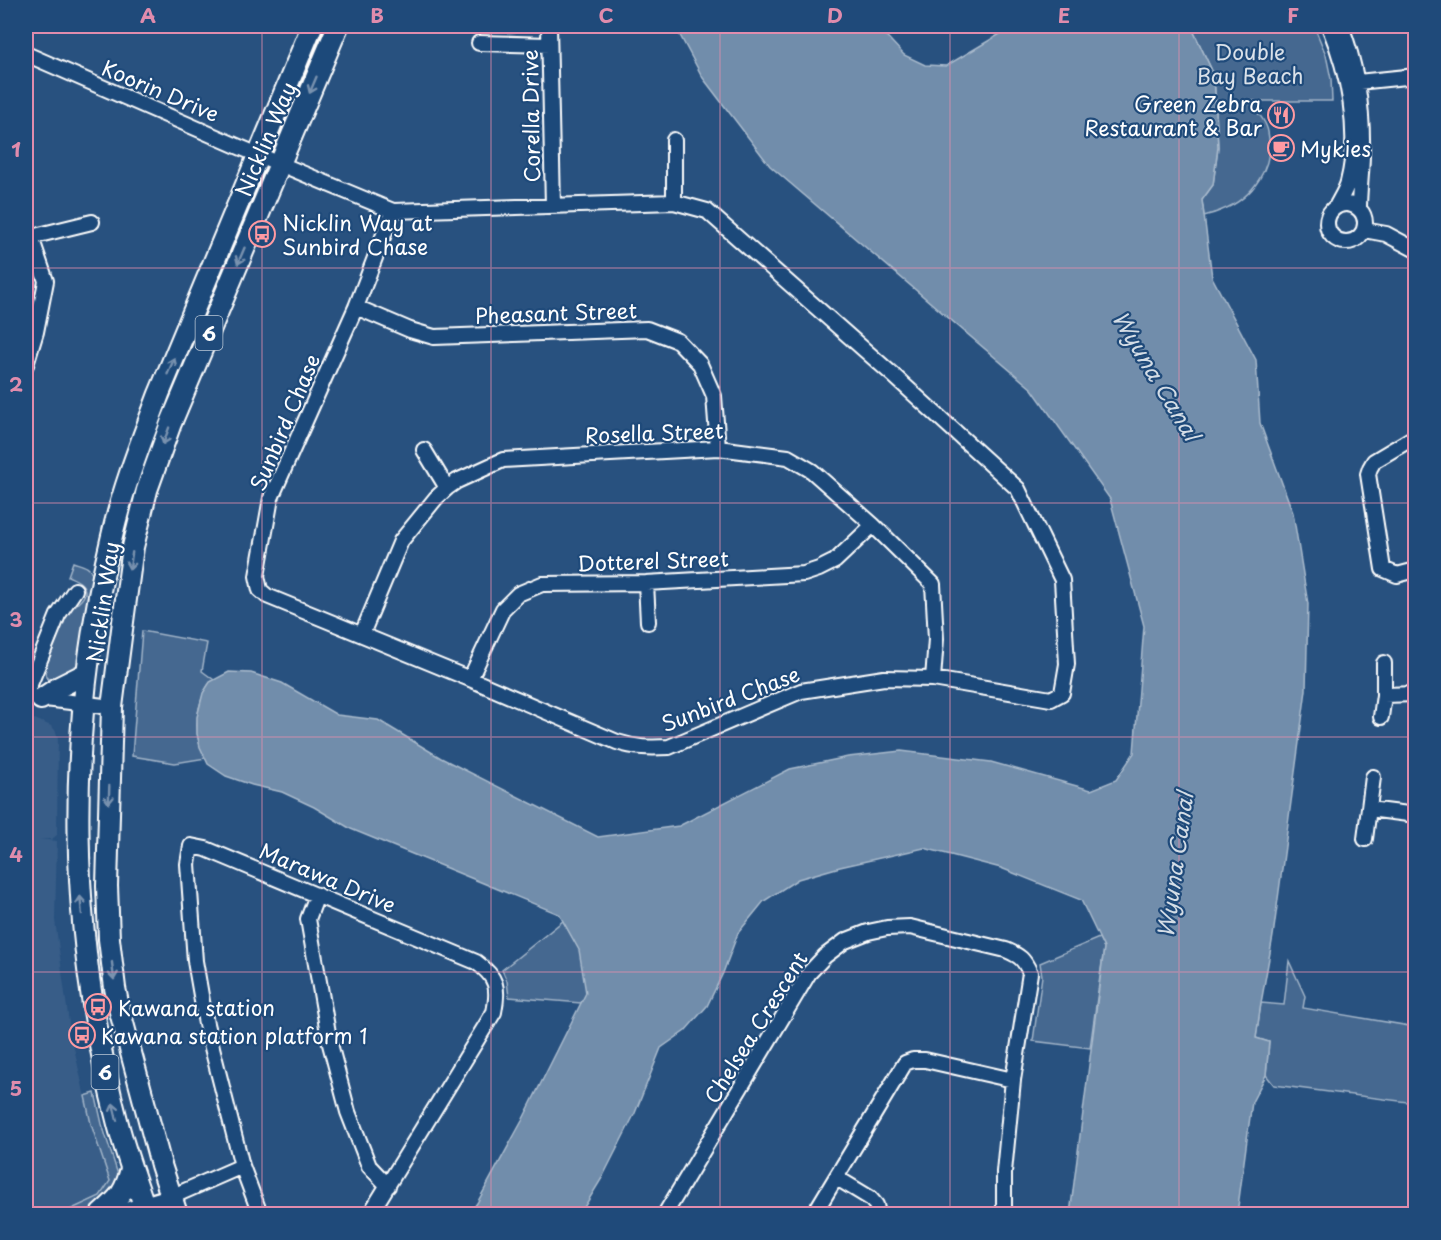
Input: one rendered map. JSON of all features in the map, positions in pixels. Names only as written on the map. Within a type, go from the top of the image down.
[{"type":"highway","name":"Nicklin Way","points":[[147,1211],[118,1125],[104,1066],[88,973],[78,841],[79,787],[87,673],[111,540],[131,472],[159,394],[312,26]]},
{"type":"highway","name":"Nicklin Way","points":[[174,1206],[160,1165],[122,1024],[113,978],[109,939],[107,886],[112,708],[121,636],[134,547],[147,490],[171,423],[338,26]]},
{"type":"highway","points":[[31,696],[59,687],[87,673]]},
{"type":"highway","points":[[101,1215],[121,1197],[131,1169]]},
{"type":"main road","points":[[118,1215],[174,1206]]},
{"type":"street","name":"Corella Drive","points":[[549,26],[553,206]]},
{"type":"street","points":[[1329,26],[1348,82],[1352,121],[1352,152],[1348,183],[1336,207]]},
{"type":"street","points":[[1341,26],[1358,82],[1362,154],[1359,208],[1365,218],[1364,230],[1356,239],[1350,242],[1337,240],[1328,230],[1327,224],[1331,211],[1348,204],[1359,208]]},
{"type":"street","points":[[479,42],[549,45]]},
{"type":"street","name":"Koorin Drive","points":[[26,54],[280,164]]},
{"type":"street","points":[[1358,82],[1416,75]]},
{"type":"street","points":[[674,140],[674,202]]},
{"type":"street","name":"Sunbird Chase","points":[[280,164],[393,211],[674,202],[707,211],[1018,489],[1062,580],[1067,664],[1062,693],[1050,699],[933,679],[884,678],[801,691],[669,747],[633,747],[267,596],[260,590],[257,576],[271,498],[356,308],[393,211]]},
{"type":"street","points":[[26,365],[31,330],[46,281],[28,233],[92,222]]},
{"type":"street","points":[[1364,230],[1386,234],[1416,250]]},
{"type":"street","name":"Pheasant Street","points":[[356,308],[410,330],[434,337],[647,330],[668,337],[678,341],[700,364],[714,396],[718,448]]},
{"type":"street","points":[[822,332],[832,321]]},
{"type":"street","points":[[1416,436],[1374,461],[1368,474],[1383,569],[1397,575],[1416,570]]},
{"type":"street","name":"Rosella Street","points":[[362,634],[401,541],[436,498],[457,481],[503,460],[718,448],[788,457],[812,471],[873,525],[933,584],[936,639],[933,679]]},
{"type":"street","points":[[424,450],[447,488]]},
{"type":"street","name":"Dotterel Street","points":[[470,679],[503,609],[518,594],[542,584],[646,583],[804,574],[835,561],[873,525]]},
{"type":"street","points":[[646,583],[648,622]]},
{"type":"street","points":[[75,590],[58,615],[31,696],[112,708]]},
{"type":"street","points":[[1381,717],[1384,663]]},
{"type":"street","points":[[1384,695],[1416,694]]},
{"type":"street","points":[[1365,839],[1373,777]]},
{"type":"street","points":[[1369,809],[1416,815]]},
{"type":"street","name":"Marawa Drive","points":[[260,1215],[242,1166],[206,1024],[195,961],[188,864],[191,846],[206,849],[476,962],[488,970],[495,983],[494,1012],[370,1215]]},
{"type":"street","points":[[317,895],[308,919],[330,1044],[348,1112],[369,1166],[388,1186]]},
{"type":"street","name":"Chelsea Crescent","points":[[666,1215],[809,973],[825,956],[845,941],[868,932],[910,927],[1006,950],[1025,961],[1030,973],[1013,1080],[1004,1172],[1004,1215]]},
{"type":"street","points":[[814,1215],[905,1063],[925,1060],[1013,1080]]},
{"type":"street","points":[[174,1206],[242,1166]]},
{"type":"street","points":[[837,1178],[870,1198],[876,1204],[878,1215]]},
{"type":"shaded area","points":[[35,719],[51,726],[58,737],[57,835],[52,839],[40,839],[57,841],[55,920],[70,1030],[91,1124],[110,1181],[100,1196],[63,1214],[26,1214],[26,728],[28,721]]},
{"type":"green space","points":[[996,26],[1027,26],[1000,34]]},
{"type":"green space","name":"Double Bay Beach","points":[[1191,26],[1314,26],[1326,55],[1331,79],[1332,101],[1248,101],[1263,119],[1267,128],[1269,145],[1265,168],[1252,189],[1243,198],[1233,205],[1204,216],[1202,200],[1213,185],[1218,147],[1214,75]]},
{"type":"green space","points":[[73,562],[88,568],[92,575],[81,657],[75,672],[51,681],[46,677],[46,672],[55,631],[85,591],[83,585],[68,576]]},
{"type":"green space","points":[[142,631],[207,643],[202,671],[214,680],[208,686],[197,716],[197,733],[206,758],[175,763],[132,756]]},
{"type":"green space","points":[[563,921],[580,950],[587,993],[581,1003],[509,997],[507,981],[502,970]]},
{"type":"green space","points":[[1099,938],[1104,948],[1090,1048],[1033,1041],[1042,976],[1040,963]]},
{"type":"green space","points":[[1289,961],[1305,996],[1303,1008],[1415,1027],[1415,1103],[1274,1085],[1266,1075],[1269,1042],[1256,1038],[1261,1003],[1284,1005]]},
{"type":"green space","points":[[95,1093],[120,1181],[95,1211],[88,1214],[61,1214],[100,1196],[110,1181],[91,1124],[85,1096]]},
{"type":"water","name":"Wyuna Canal","points":[[675,26],[877,26],[904,55],[925,65],[946,66],[1000,34],[1027,26],[1191,26],[1214,75],[1218,147],[1213,185],[1202,200],[1212,277],[1256,360],[1260,423],[1293,513],[1308,604],[1306,690],[1273,936],[1256,1038],[1269,1042],[1266,1075],[1252,1102],[1237,1214],[1070,1214],[1104,948],[1081,900],[1001,868],[924,848],[798,879],[764,901],[738,933],[723,973],[707,1006],[685,1031],[661,1048],[635,1113],[602,1178],[580,1214],[469,1214],[522,1121],[586,993],[579,950],[559,914],[351,829],[314,807],[282,792],[226,776],[208,764],[200,747],[197,717],[203,693],[210,682],[229,672],[251,673],[282,683],[337,715],[378,720],[441,758],[598,837],[679,826],[790,769],[848,757],[901,751],[991,762],[1091,790],[1116,780],[1134,753],[1144,626],[1110,499],[1032,389],[770,166],[703,78]]},
{"type":"place","name":"Green Zebra Restaurant & Bar","points":[[1281,115]]},
{"type":"place","name":"Mykies","points":[[1281,148]]},
{"type":"place","name":"Nicklin Way at Sunbird Chase","points":[[262,234]]},
{"type":"place","name":"Kawana station","points":[[98,1007]]},
{"type":"place","name":"Kawana station platform 1","points":[[82,1035]]}]
